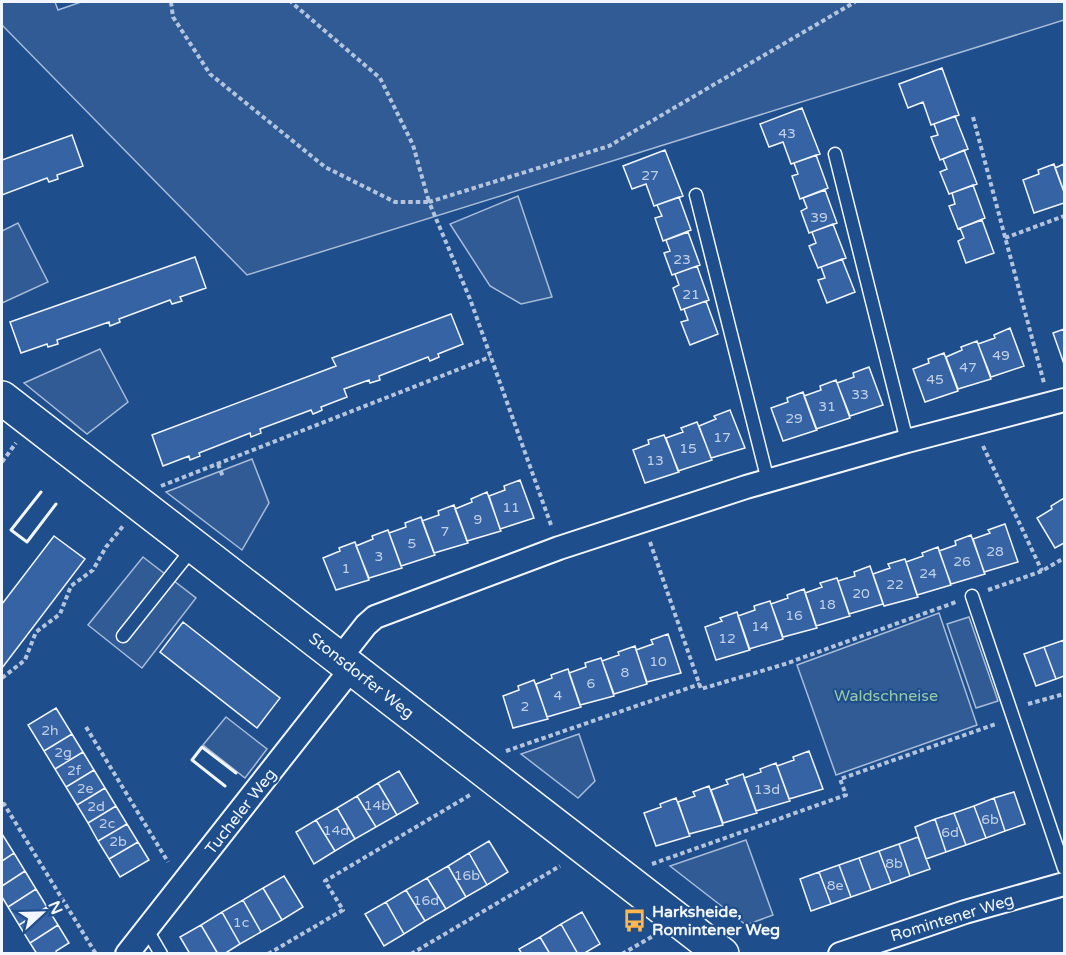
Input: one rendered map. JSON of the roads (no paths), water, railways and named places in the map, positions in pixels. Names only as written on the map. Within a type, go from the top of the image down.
[{"type":"main road","name":"Stonsdorfer Weg","points":[[2,398],[722,954]]},
{"type":"street","points":[[346,663],[366,625],[379,615],[559,548],[768,481],[972,423],[1057,402]]},
{"type":"street","name":"Tucheler Weg","points":[[127,954],[182,885],[346,663]]},
{"type":"street","name":"Romintener Weg","points":[[840,954],[965,912],[1065,884]]},
{"type":"lane","points":[[835,154],[907,441]]},
{"type":"lane","points":[[696,195],[768,481]]},
{"type":"lane","points":[[123,636],[194,547]]},
{"type":"lane","points":[[972,596],[1065,868]]},
{"type":"lane","points":[[147,930],[161,954]]},
{"type":"place","name":"Harksheide, Romintener Weg","points":[[634,920]]},
{"type":"park label","name":"Waldschneise","points":[[886,695]]}]
